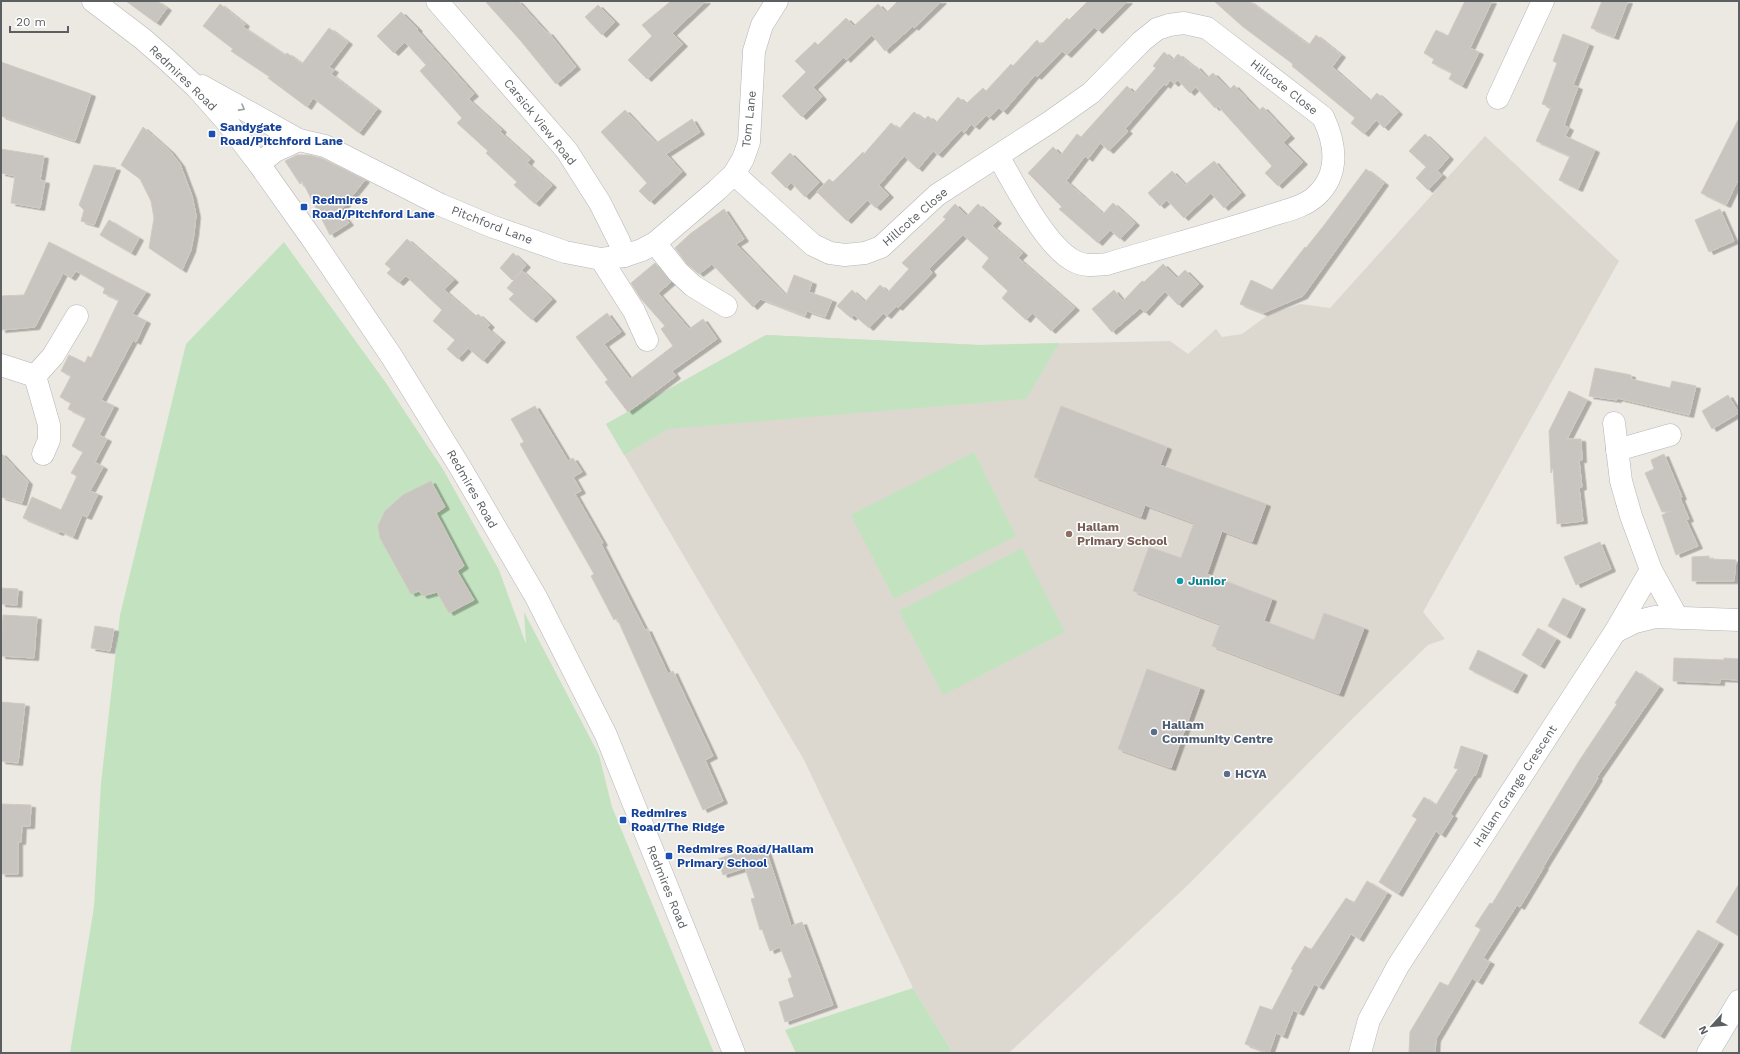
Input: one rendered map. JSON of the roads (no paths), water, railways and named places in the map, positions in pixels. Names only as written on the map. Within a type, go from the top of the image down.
[{"type":"street","name":"Redmires Road","points":[[93,1],[143,39],[184,76],[227,122],[259,164],[392,357],[460,467],[536,597],[606,735],[734,1053]]},
{"type":"street","name":"Carsick View Road","points":[[437,1],[568,151],[600,203],[619,241],[624,256]]},
{"type":"street","name":"Tom Lane","points":[[624,256],[642,250],[655,242],[734,174],[743,159],[749,142],[754,51],[762,25],[777,1]]},
{"type":"street","points":[[1498,98],[1543,1]]},
{"type":"street","name":"Hillcote Close","points":[[734,174],[813,246],[830,253],[845,255],[865,253],[881,247],[937,195],[1050,122],[1091,93],[1142,41],[1157,29],[1169,25],[1184,24],[1207,28],[1318,113],[1323,118],[1331,133],[1335,150],[1333,165],[1327,182],[1317,195],[1307,203],[1250,222],[1107,264],[1090,266],[1075,262],[1059,251],[1044,234],[998,156]]},
{"type":"street","name":"Pitchford Lane","points":[[184,76],[299,140],[326,146],[441,205],[491,226],[565,252],[601,259],[624,256]]},
{"type":"street","points":[[259,164],[275,151],[299,140]]},
{"type":"street","points":[[655,242],[678,272],[693,286],[726,306]]},
{"type":"street","points":[[601,259],[634,311],[646,340]]},
{"type":"street","points":[[35,376],[53,356],[78,316]]},
{"type":"street","points":[[1,365],[35,376]]},
{"type":"street","points":[[35,376],[49,425],[49,440],[43,454]]},
{"type":"street","points":[[1614,423],[1623,488],[1651,570],[1677,617]]},
{"type":"street","points":[[1617,450],[1670,435]]},
{"type":"street","name":"Hallam Grange Crescent","points":[[1360,1053],[1369,1020],[1398,966],[1615,632],[1651,570]]},
{"type":"street","points":[[1615,632],[1635,622],[1655,617],[1739,620]]},
{"type":"street","points":[[1708,1053],[1739,1001]]},
{"type":"place","name":"Sandygate Road/Pitchford Lane","points":[[212,134]]},
{"type":"place","name":"Redmires Road/Pitchford Lane","points":[[304,207]]},
{"type":"place","name":"Hallam Primary School","points":[[1069,534]]},
{"type":"place","name":"Junior","points":[[1180,581]]},
{"type":"place","name":"Hallam Community Centre","points":[[1154,732]]},
{"type":"place","name":"HCYA","points":[[1227,774]]},
{"type":"place","name":"Redmires Road/The Ridge","points":[[623,820]]},
{"type":"place","name":"Redmires Road/Hallam Primary School","points":[[669,856]]}]
